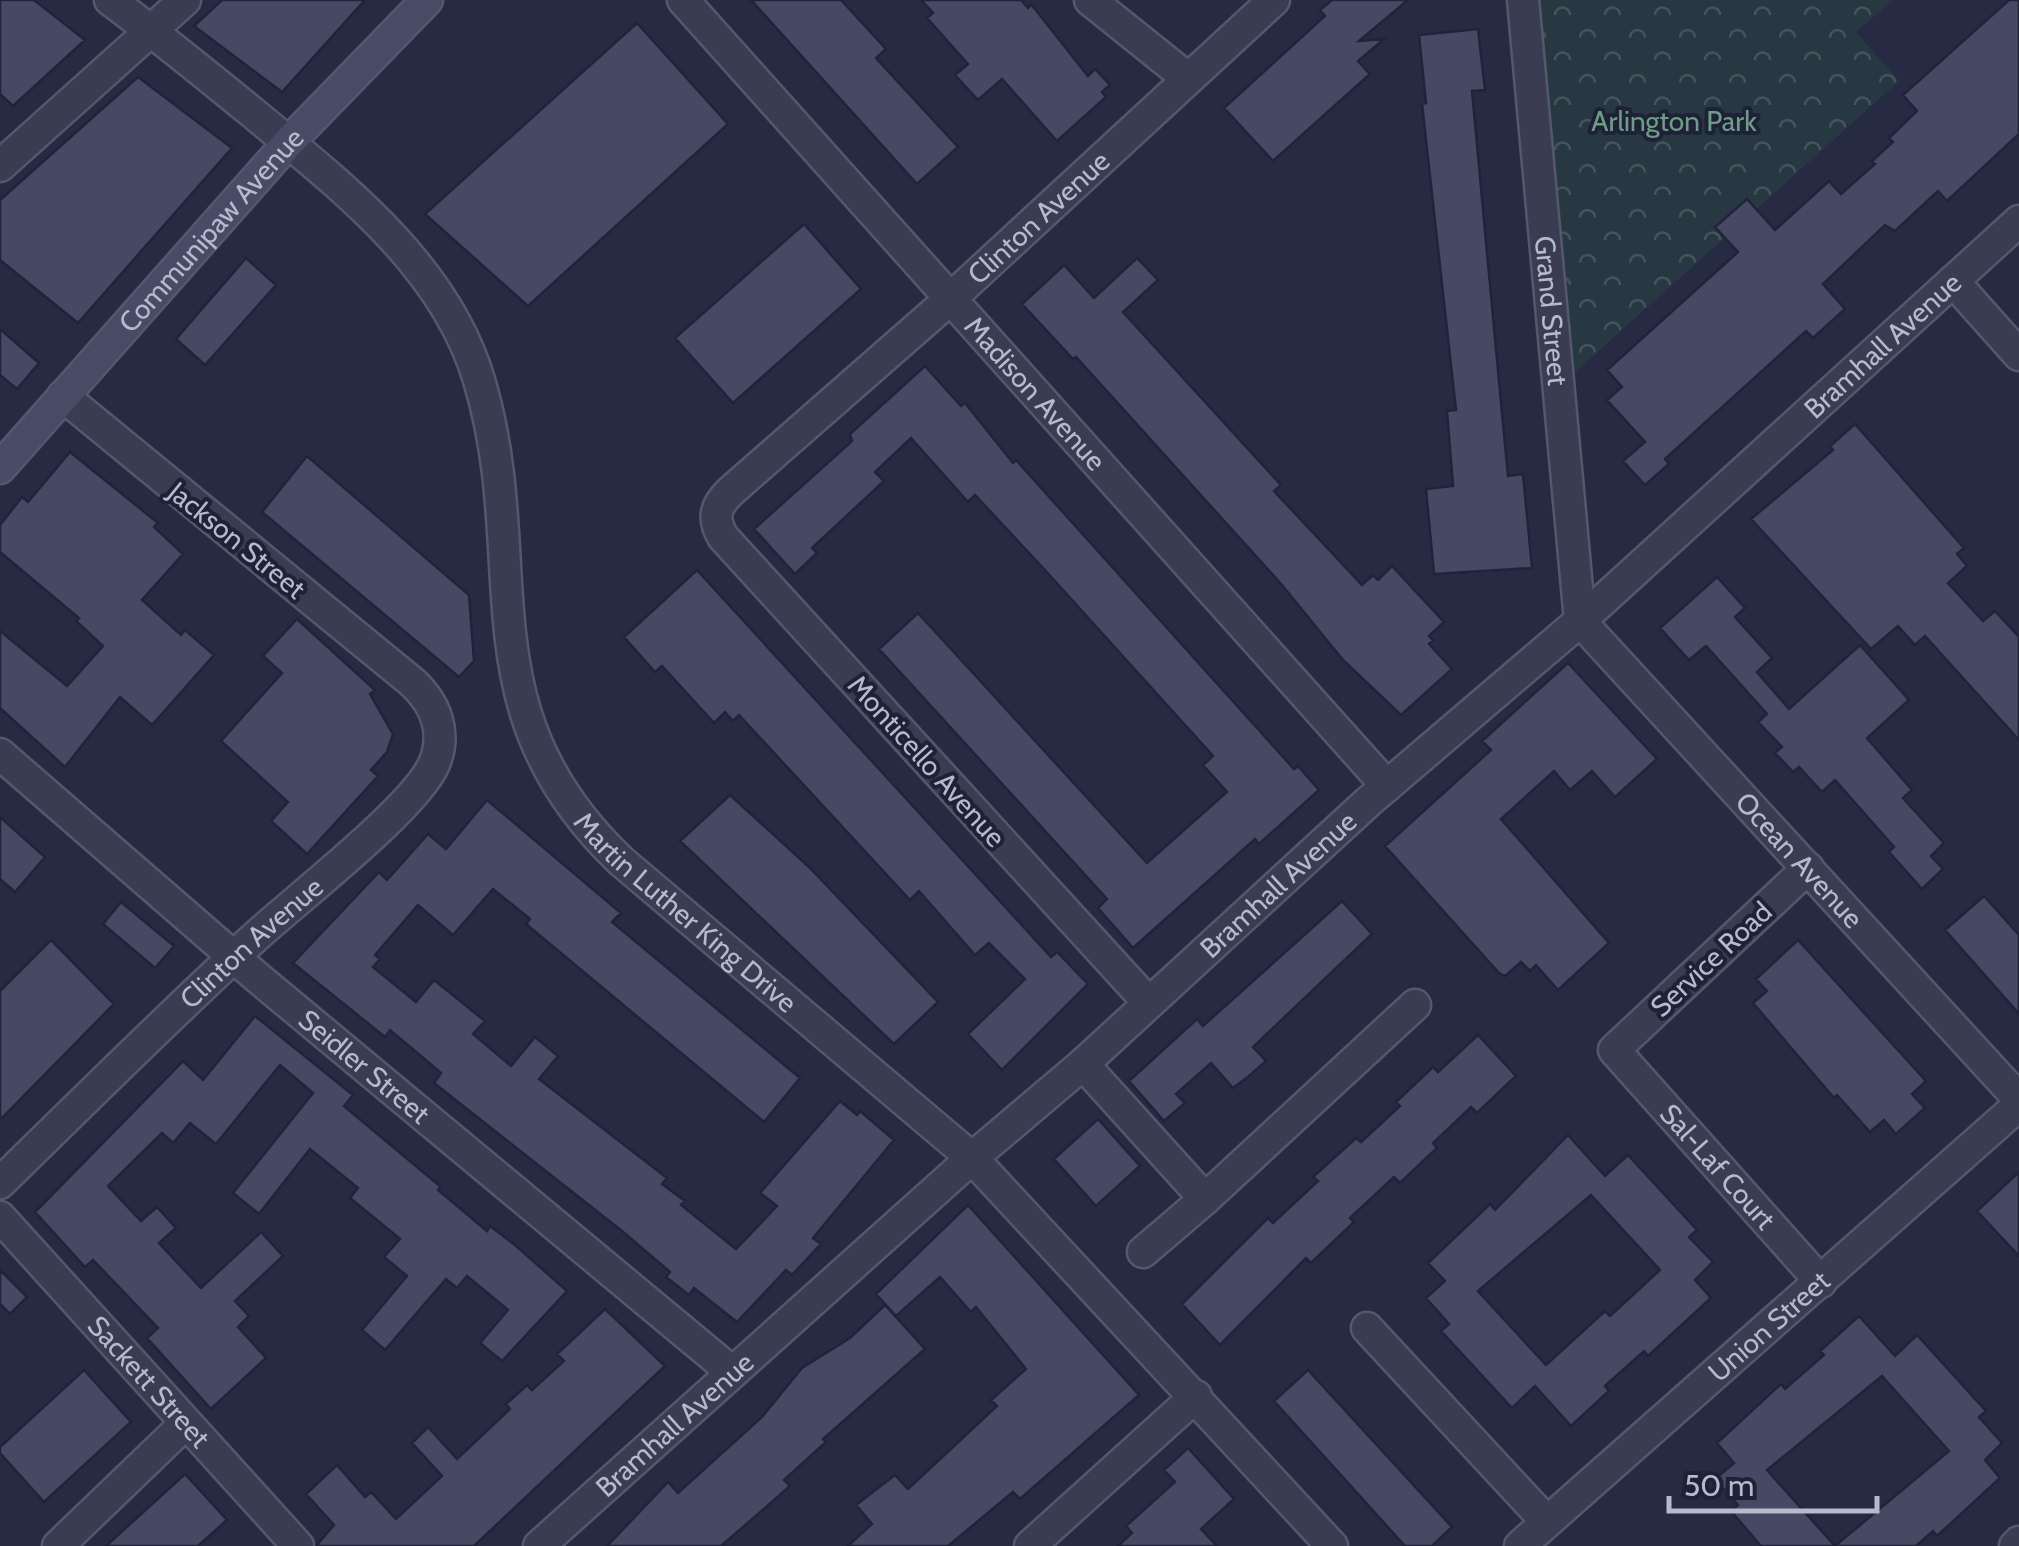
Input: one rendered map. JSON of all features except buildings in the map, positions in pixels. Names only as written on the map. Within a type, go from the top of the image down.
[{"type":"main road","name":"Communipaw Avenue","points":[[0,468],[288,142],[427,0]]},
{"type":"street","points":[[110,0],[288,142]]},
{"type":"street","points":[[0,166],[185,0]]},
{"type":"street","name":"Madison Avenue","points":[[683,0],[1387,786]]},
{"type":"street","points":[[1090,0],[1186,77]]},
{"type":"street","name":"Clinton Avenue","points":[[716,515],[718,503],[731,490],[949,300],[1186,77],[1274,0]]},
{"type":"street","name":"Grand Street","points":[[1523,0],[1580,621]]},
{"type":"street","name":"Martin Luther King Drive","points":[[288,142],[326,170],[428,279],[479,379],[494,444],[508,628],[519,698],[538,749],[573,809],[621,861],[972,1158],[1332,1546]]},
{"type":"street","name":"Bramhall Avenue","points":[[539,1546],[972,1158],[1084,1064],[1147,1001],[1387,786],[1580,621],[2019,221]]},
{"type":"street","points":[[1952,281],[2019,354]]},
{"type":"street","name":"Jackson Street","points":[[63,396],[412,682]]},
{"type":"street","name":"Monticello Avenue","points":[[716,515],[723,538],[1147,1001]]},
{"type":"street","name":"Ocean Avenue","points":[[1580,621],[2019,1102]]},
{"type":"street","name":"Clinton Avenue","points":[[0,1182],[234,957],[424,782],[435,762],[438,722],[425,694],[412,682]]},
{"type":"street","name":"Seidler Street","points":[[0,754],[234,957],[732,1372]]},
{"type":"street","name":"Service Road","points":[[1614,1050],[1808,868]]},
{"type":"street","points":[[1143,1252],[1415,1005]]},
{"type":"street","name":"Sal-Laf Court","points":[[1614,1050],[1821,1282]]},
{"type":"street","points":[[1084,1064],[1205,1199]]},
{"type":"street","name":"Union Street","points":[[1520,1546],[2019,1102]]},
{"type":"street","name":"Sackett Street","points":[[0,1217],[298,1546]]},
{"type":"street","points":[[1367,1328],[1548,1522]]},
{"type":"street","points":[[1030,1546],[1196,1396]]},
{"type":"street","points":[[58,1546],[186,1423]]},
{"type":"green space","name":"Arlington Park","points":[[1540,0],[1893,0],[1856,32],[1899,81],[1574,373]]}]
